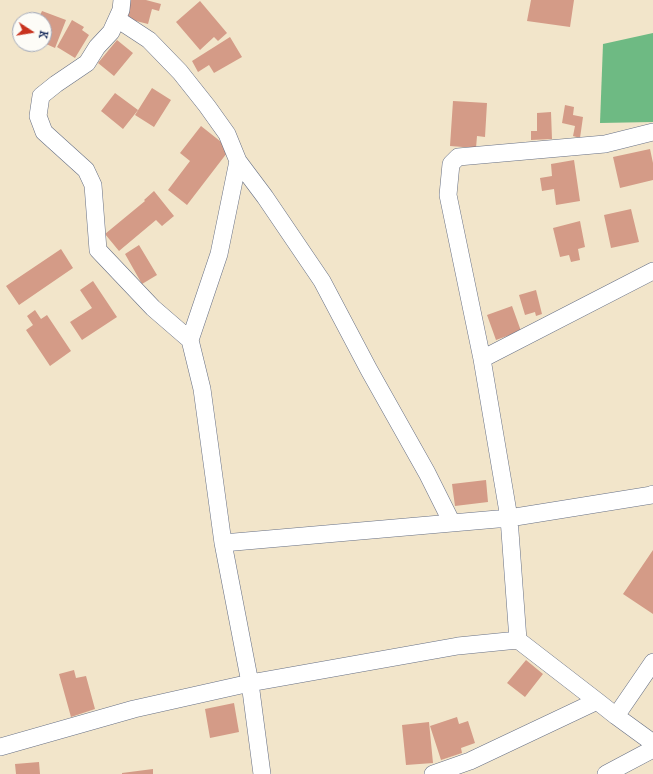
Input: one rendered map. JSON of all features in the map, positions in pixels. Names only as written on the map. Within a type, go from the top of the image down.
[{"type":"street","points":[[122,0],[121,10],[111,32],[96,47],[86,63],[41,96],[38,116],[44,132],[86,170],[93,185],[98,250],[153,308],[190,340]]},
{"type":"street","points":[[117,19],[149,40],[180,72],[227,134],[238,161],[265,197],[322,281],[368,370],[427,473],[452,523]]},
{"type":"street","points":[[518,640],[508,518],[482,359],[448,195],[451,164],[458,157],[605,144],[653,132]]},
{"type":"street","points":[[238,161],[218,254],[190,340],[202,388],[223,543],[250,683],[262,774]]},
{"type":"street","points":[[482,359],[653,271]]},
{"type":"street","points":[[223,543],[508,518],[653,495]]},
{"type":"street","points":[[0,747],[134,709],[250,683],[458,646],[518,640],[653,743]]},
{"type":"street","points":[[616,716],[653,662]]},
{"type":"street","points":[[434,774],[470,761],[598,701]]},
{"type":"street","points":[[606,774],[653,749]]},
{"type":"green space","points":[[653,33],[653,122],[600,123],[603,44]]},
{"type":"building","points":[[128,0],[146,0],[161,4],[159,11],[152,9],[148,24],[124,18]]},
{"type":"building","points":[[531,0],[574,0],[570,27],[527,21]]},
{"type":"building","points":[[200,1],[227,33],[218,41],[214,37],[200,50],[176,22]]},
{"type":"building","points":[[52,15],[66,20],[55,48],[52,47]]},
{"type":"building","points":[[72,20],[84,27],[82,30],[89,35],[75,58],[57,47]]},
{"type":"building","points":[[230,37],[242,57],[214,73],[209,65],[198,72],[192,61]]},
{"type":"building","points":[[117,40],[133,53],[114,76],[98,63]]},
{"type":"building","points":[[152,88],[171,100],[154,127],[135,115]]},
{"type":"building","points":[[115,93],[138,110],[123,129],[101,111]]},
{"type":"building","points":[[453,101],[487,103],[485,137],[477,136],[476,148],[450,146]]},
{"type":"building","points":[[565,105],[574,107],[573,115],[583,117],[580,138],[573,136],[575,126],[562,123]]},
{"type":"building","points":[[551,112],[552,139],[531,140],[531,131],[537,131],[537,113]]},
{"type":"building","points":[[201,126],[230,149],[187,205],[168,190],[190,161],[180,153]]},
{"type":"building","points":[[650,149],[653,163],[653,180],[620,188],[613,157]]},
{"type":"building","points":[[574,160],[580,201],[556,205],[554,189],[542,191],[540,178],[552,176],[551,164]]},
{"type":"building","points":[[154,191],[174,216],[162,226],[156,220],[119,251],[105,234],[145,201],[144,200]]},
{"type":"building","points":[[631,209],[639,242],[611,248],[604,215]]},
{"type":"building","points":[[580,221],[585,247],[578,249],[580,260],[571,262],[569,255],[560,257],[553,228]]},
{"type":"building","points":[[139,245],[157,275],[142,284],[125,254]]},
{"type":"building","points":[[61,249],[73,268],[19,305],[6,286]]},
{"type":"building","points":[[93,281],[117,317],[82,340],[70,322],[92,308],[80,290]]},
{"type":"building","points":[[536,290],[542,314],[536,316],[535,312],[525,315],[519,295]]},
{"type":"building","points":[[512,306],[521,331],[496,340],[487,315]]},
{"type":"building","points":[[35,310],[41,319],[47,315],[71,351],[50,366],[26,330],[33,325],[27,316]]},
{"type":"building","points":[[486,480],[488,502],[455,506],[452,484]]},
{"type":"building","points":[[653,550],[653,614],[623,594]]},
{"type":"building","points":[[526,660],[543,674],[525,697],[507,683]]},
{"type":"building","points":[[74,670],[76,678],[86,676],[95,709],[71,717],[59,674]]},
{"type":"building","points":[[234,703],[239,732],[210,738],[205,709]]},
{"type":"building","points":[[457,717],[459,724],[468,721],[475,743],[461,748],[462,753],[441,760],[430,726]]},
{"type":"building","points":[[429,722],[433,763],[406,765],[402,725]]},
{"type":"building","points":[[39,762],[40,774],[16,774],[15,764]]},
{"type":"building","points":[[153,769],[153,774],[122,774],[122,773]]}]
